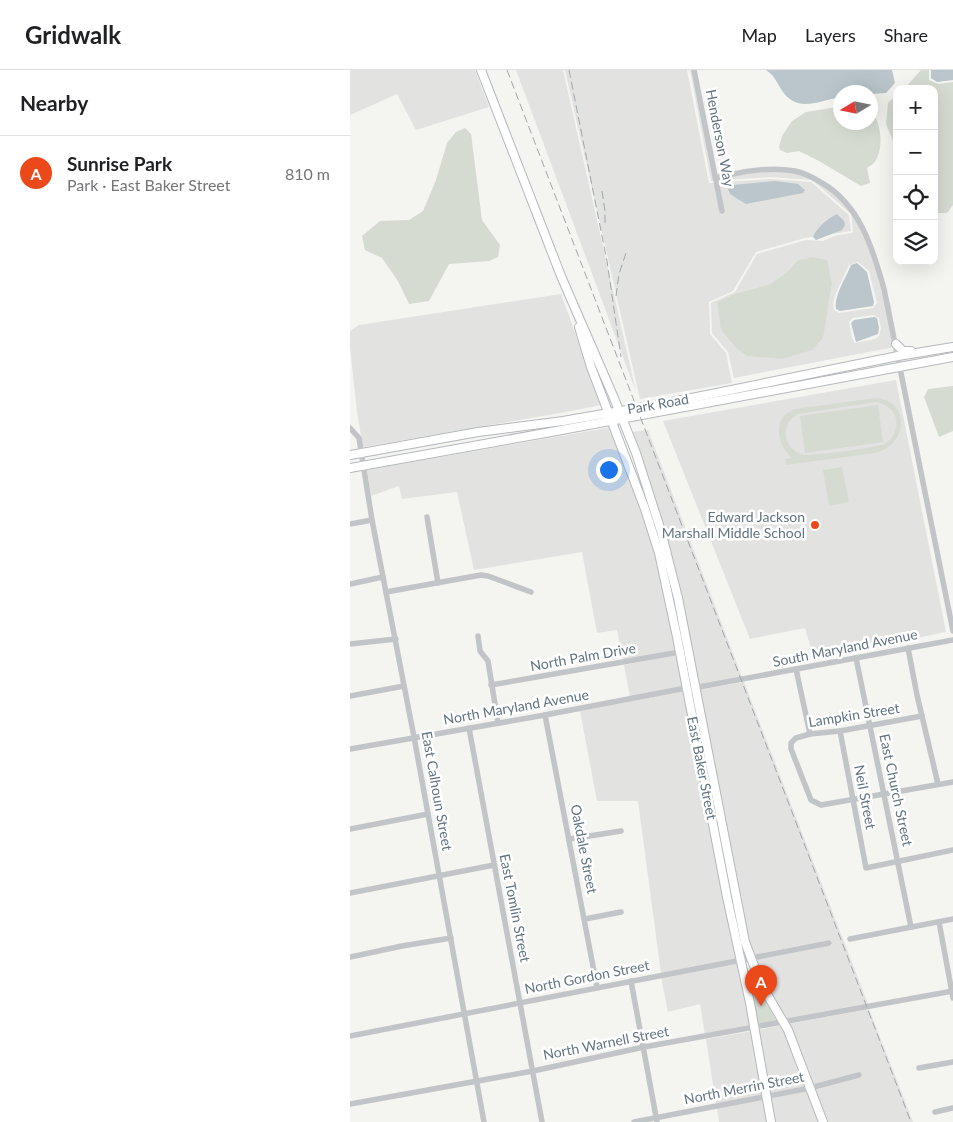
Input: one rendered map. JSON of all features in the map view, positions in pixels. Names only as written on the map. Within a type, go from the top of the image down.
[{"type":"main road","points":[[481,70],[571,301],[587,354],[615,417]]},
{"type":"main road","points":[[896,344],[903,351],[953,347]]},
{"type":"main road","points":[[900,367],[912,358],[953,347]]},
{"type":"main road","name":"Park Road","points":[[350,455],[478,432],[615,417],[667,403],[898,356],[953,347]]},
{"type":"main road","points":[[828,380],[834,376],[887,365],[898,356]]},
{"type":"main road","name":"Park Road","points":[[350,468],[615,417],[953,357]]},
{"type":"main road","name":"East Baker Street","points":[[615,417],[643,475],[672,570],[691,688],[699,755],[726,898],[755,1028],[772,1122]]},
{"type":"main road","name":"East Baker Street","points":[[615,417],[664,573],[680,652],[708,753],[740,925],[750,958],[761,984],[785,1023],[824,1122]]},
{"type":"street","name":"Henderson Way","points":[[694,70],[722,211]]},
{"type":"street","points":[[715,178],[770,169],[796,171],[814,178],[843,198],[853,210],[864,230],[877,263],[884,289],[953,631]]},
{"type":"street","name":"East Calhoun Street","points":[[350,428],[359,438],[372,520],[396,640],[484,1122]]},
{"type":"street","points":[[427,517],[438,582]]},
{"type":"street","points":[[350,524],[372,520]]},
{"type":"street","points":[[386,592],[481,575],[531,592]]},
{"type":"street","points":[[350,584],[383,577]]},
{"type":"street","points":[[478,636],[480,651],[488,662],[498,723]]},
{"type":"street","points":[[350,644],[396,640]]},
{"type":"street","name":"South Maryland Avenue","points":[[691,688],[953,640]]},
{"type":"street","points":[[908,648],[916,695],[938,784]]},
{"type":"street","name":"North Palm Drive","points":[[491,685],[680,652]]},
{"type":"street","name":"East Church Street","points":[[856,658],[911,927]]},
{"type":"street","points":[[796,669],[810,734]]},
{"type":"street","points":[[350,696],[404,686]]},
{"type":"street","name":"North Maryland Avenue","points":[[350,749],[691,688]]},
{"type":"street","name":"Oakdale Street","points":[[545,715],[597,987]]},
{"type":"street","name":"Lampkin Street","points":[[852,800],[822,805],[811,800],[791,749],[791,743],[796,738],[810,734],[840,731],[922,716]]},
{"type":"street","name":"East Tomlin Street","points":[[469,728],[542,1122]]},
{"type":"street","name":"Neil Street","points":[[840,731],[866,868],[898,861]]},
{"type":"street","points":[[699,755],[708,753]]},
{"type":"street","points":[[852,800],[953,782]]},
{"type":"street","points":[[350,829],[428,814]]},
{"type":"street","points":[[714,831],[722,830]]},
{"type":"street","points":[[570,839],[621,831]]},
{"type":"street","points":[[898,861],[953,850]]},
{"type":"street","points":[[350,893],[494,865]]},
{"type":"street","points":[[726,898],[735,896]]},
{"type":"street","points":[[585,919],[621,912]]},
{"type":"street","points":[[850,939],[953,919]]},
{"type":"street","points":[[939,922],[953,998]]},
{"type":"street","points":[[350,957],[451,938]]},
{"type":"street","name":"North Gordon Street","points":[[350,1035],[830,943]]},
{"type":"street","points":[[631,981],[657,1120]]},
{"type":"street","name":"North Warnell Street","points":[[350,1104],[952,991]]},
{"type":"street","points":[[919,1068],[953,1062]]},
{"type":"street","name":"North Merrin Street","points":[[634,1122],[657,1120],[810,1088],[859,1075]]},
{"type":"street","points":[[935,1112],[953,1108]]},
{"type":"shaded area","points":[[350,70],[475,70],[489,107],[416,130],[397,94],[350,115]]},
{"type":"shaded area","points":[[516,70],[563,70],[636,392],[571,217]]},
{"type":"shaded area","points":[[565,70],[687,70],[709,183],[770,179],[811,182],[849,215],[851,231],[805,238],[756,252],[733,291],[709,302],[710,334],[726,353],[732,383],[640,399]]},
{"type":"shaded area","points":[[690,70],[697,70],[714,179],[770,170],[797,172],[824,183],[846,200],[869,241],[891,306],[896,341],[895,347],[734,378],[728,352],[712,333],[711,303],[735,292],[757,254],[806,240],[823,241],[834,236],[852,233],[853,231],[851,214],[812,180],[770,177],[711,181]],"holes":[[[797,261],[832,284],[827,312],[736,348],[722,330],[717,302],[734,294],[770,284],[786,273]],[[858,262],[869,271],[877,303],[873,308],[839,313],[834,310],[833,303],[836,293],[849,265]],[[873,315],[879,318],[881,328],[879,336],[875,339],[855,343],[852,338],[849,322],[853,318]]]},
{"type":"shaded area","points":[[766,70],[892,70],[895,83],[886,93],[878,94],[878,85],[833,85],[833,99],[807,104],[793,101],[781,89],[773,76]]},
{"type":"shaded area","points":[[921,70],[929,70],[929,80],[938,84],[953,82],[953,205],[947,213],[938,213],[938,85],[908,85]]},
{"type":"shaded area","points":[[931,70],[953,70],[953,80],[937,82],[931,78]]},
{"type":"shaded area","points":[[893,99],[893,141],[886,124],[888,103]]},
{"type":"shaded area","points":[[833,108],[833,130],[878,130],[878,124],[881,141],[875,161],[867,168],[870,183],[861,186],[799,151],[787,153],[780,150],[782,136],[792,121],[806,112]]},
{"type":"shaded area","points":[[465,128],[471,134],[482,220],[500,245],[498,257],[489,261],[449,264],[429,301],[409,304],[398,281],[382,258],[365,250],[362,236],[380,221],[409,220],[423,211],[436,180],[447,143],[456,132]]},
{"type":"shaded area","points":[[775,181],[798,184],[805,190],[803,193],[746,204],[730,194],[728,189],[733,185]]},
{"type":"shaded area","points":[[837,214],[844,221],[845,225],[842,230],[816,240],[813,237],[820,226]]},
{"type":"shaded area","points":[[812,257],[827,260],[832,284],[823,338],[812,350],[782,359],[747,356],[736,348],[721,330],[717,302],[734,294],[770,284],[786,273],[797,261]]},
{"type":"shaded area","points":[[857,263],[867,272],[874,302],[873,306],[840,311],[836,309],[839,292],[851,265]]},
{"type":"shaded area","points":[[561,294],[601,405],[363,447],[357,412],[350,331],[359,325]]},
{"type":"shaded area","points":[[877,318],[878,334],[856,342],[851,323],[854,320]]},
{"type":"shaded area","name":"Edward Jackson Marshall Middle School","points":[[896,380],[946,632],[814,659],[805,628],[750,639],[663,421]]},
{"type":"shaded area","points":[[953,386],[953,431],[939,437],[924,397],[928,389]]},
{"type":"shaded area","points":[[875,398],[887,401],[895,406],[900,414],[901,423],[899,433],[894,441],[886,448],[875,453],[786,465],[785,459],[792,458],[782,446],[779,431],[780,424],[788,413],[795,409]],"holes":[[[876,402],[891,410],[896,419],[895,432],[886,443],[834,453],[804,455],[792,448],[788,442],[786,436],[788,424],[798,414]]]},
{"type":"shaded area","points":[[878,405],[883,442],[805,453],[800,416]]},
{"type":"shaded area","points":[[611,428],[643,510],[656,554],[676,651],[623,660],[617,630],[597,633],[582,552],[474,570],[457,492],[402,499],[399,486],[371,496],[367,470]]},
{"type":"shaded area","points":[[648,430],[742,677],[697,685],[680,597],[631,432]]},
{"type":"shaded area","points":[[842,467],[849,502],[829,506],[823,470]]},
{"type":"shaded area","points":[[640,488],[646,495],[669,571],[692,686],[689,686]]},
{"type":"shaded area","points":[[677,655],[683,686],[630,697],[624,665]]},
{"type":"shaded area","points":[[744,682],[868,1004],[786,1020],[772,998],[753,960],[832,945],[831,940],[752,955],[747,941],[698,690]]},
{"type":"shaded area","points":[[684,691],[737,958],[661,973],[638,801],[597,801],[580,711]]},
{"type":"shaded area","points":[[738,963],[752,1026],[705,1035],[700,1004],[668,1012],[661,977]]},
{"type":"shaded area","points":[[745,964],[777,1022],[758,1026]]},
{"type":"shaded area","points":[[869,1009],[913,1122],[826,1122],[814,1090],[862,1077],[861,1073],[812,1085],[788,1024]]},
{"type":"shaded area","points":[[783,1025],[807,1086],[769,1093],[758,1030]]},
{"type":"shaded area","points":[[753,1031],[764,1094],[716,1104],[706,1039]]},
{"type":"shaded area","points":[[809,1091],[821,1122],[774,1122],[770,1098]]},
{"type":"shaded area","points":[[765,1099],[769,1122],[719,1122],[717,1108]]},
{"type":"railway","points":[[507,70],[911,1122]]},
{"type":"railway","points":[[569,70],[607,261],[621,357]]},
{"type":"railway","points":[[602,191],[605,225]]},
{"type":"railway","points":[[616,296],[619,274],[627,250]]},
{"type":"place","name":"Edward Jackson Marshall Middle School","points":[[815,525]]},
{"type":"place","name":"Sunrise Park","points":[[761,1006]]}]
